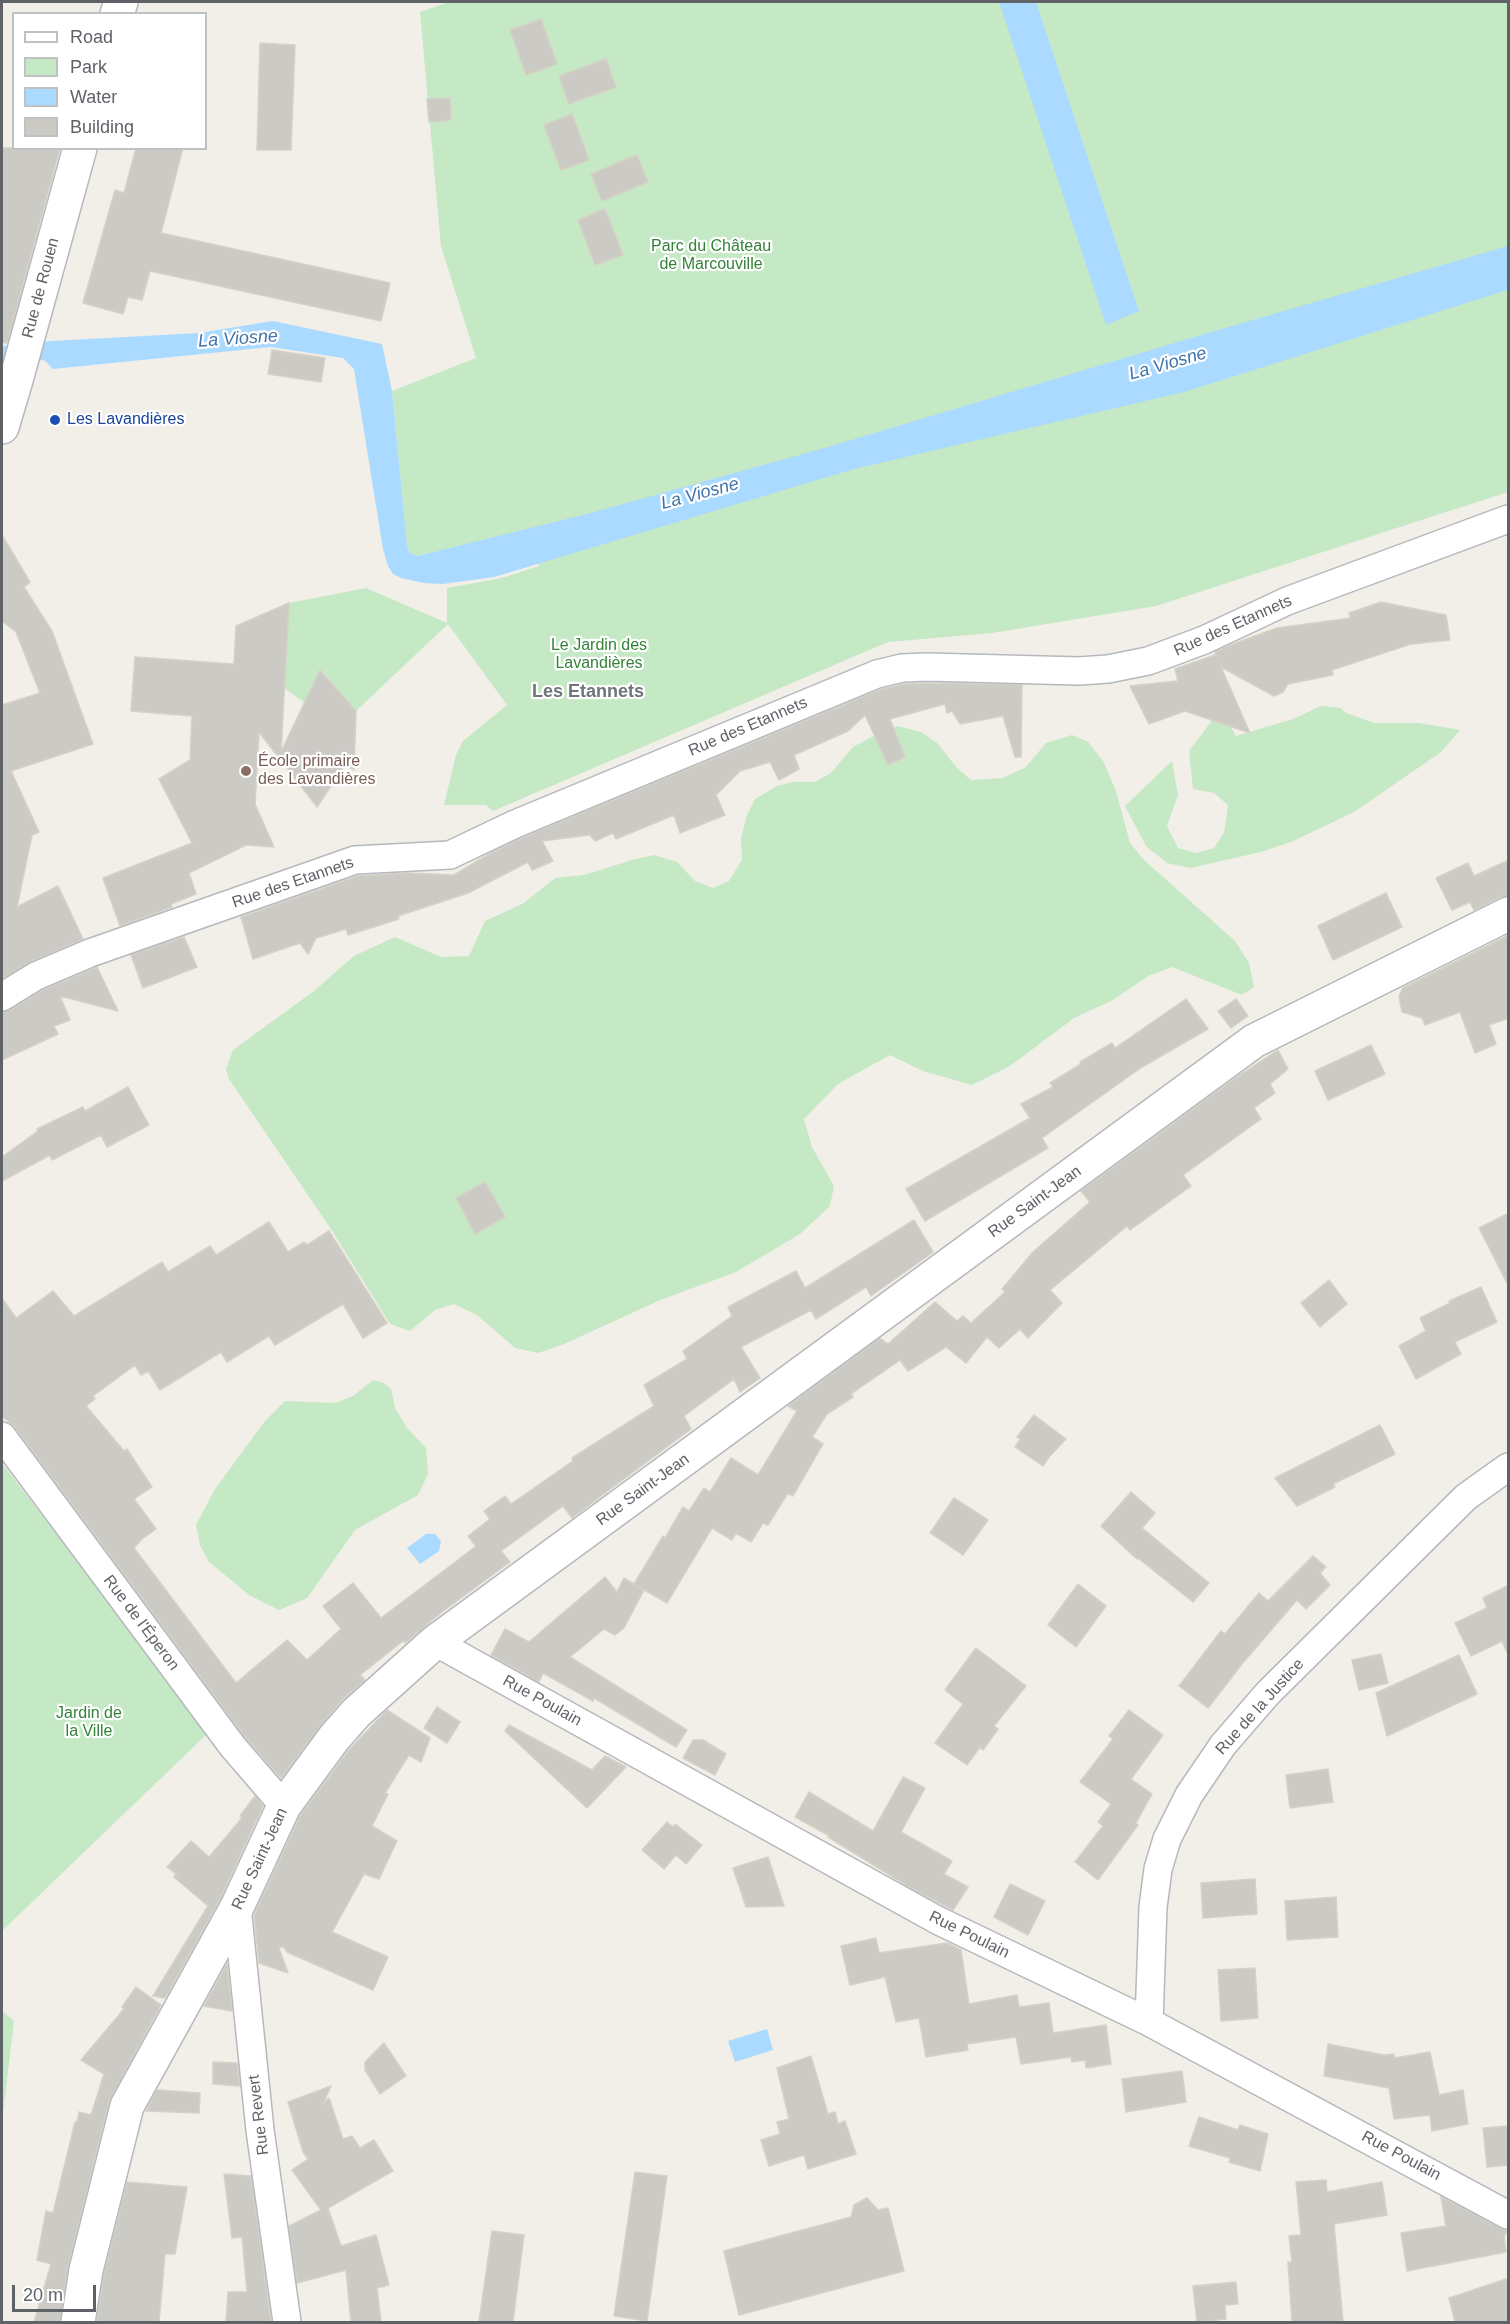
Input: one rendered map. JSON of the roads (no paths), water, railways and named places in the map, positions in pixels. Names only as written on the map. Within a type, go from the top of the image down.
[{"type":"street","name":"Rue de Rouen","points":[[2,427],[79,150]]},
{"type":"street","name":"Rue des Etannets","points":[[2,997],[36,976],[90,953],[355,860],[450,855],[515,824],[877,674],[902,668],[927,667],[1080,671],[1108,669],[1148,661],[1204,640],[1287,601],[1509,519]]},
{"type":"street","name":"Rue Saint-Jean","points":[[78,2322],[86,2271],[127,2106],[237,1907],[284,1806],[334,1738],[356,1713],[435,1642],[1254,1041],[1509,914]]},
{"type":"street","name":"Rue de l'Éperon","points":[[2,1436],[233,1747],[284,1806]]},
{"type":"street","name":"Rue de la Justice","points":[[1149,2022],[1153,1907],[1158,1869],[1167,1839],[1189,1795],[1223,1745],[1268,1693],[1466,1497],[1509,1467]]},
{"type":"street","name":"Rue Poulain","points":[[435,1642],[937,1920],[1149,2022],[1509,2214]]},
{"type":"street","name":"Rue Revert","points":[[237,1907],[260,2130],[287,2322]]},
{"type":"water","points":[[999,2],[1036,2],[1139,311],[1106,325]]},
{"type":"water","name":"La Viosne","points":[[1508,246],[1508,290],[1184,392],[854,469],[494,577],[443,584],[401,578],[393,574],[388,566],[383,549],[354,369],[343,358],[271,347],[53,369],[44,360],[2,364],[2,346],[199,333],[273,321],[382,344],[392,391],[407,546],[410,553],[417,556],[587,514],[828,447]]},
{"type":"water","points":[[426,1534],[435,1534],[441,1541],[439,1551],[420,1564],[407,1548]]},
{"type":"water","points":[[767,2029],[773,2050],[735,2062],[728,2041]]},
{"type":"place","name":"Les Lavandières","points":[[55,420]]},
{"type":"place","name":"École primaire des Lavandières","points":[[246,771]]},
{"type":"district","name":"Les Etannets","points":[[588,692]]},
{"type":"park label","name":"Parc du Château de Marcouville","points":[[711,256]]},
{"type":"park label","name":"Le Jardin des Lavandières","points":[[599,655]]},
{"type":"park label","name":"Jardin de la Ville","points":[[89,1723]]}]
